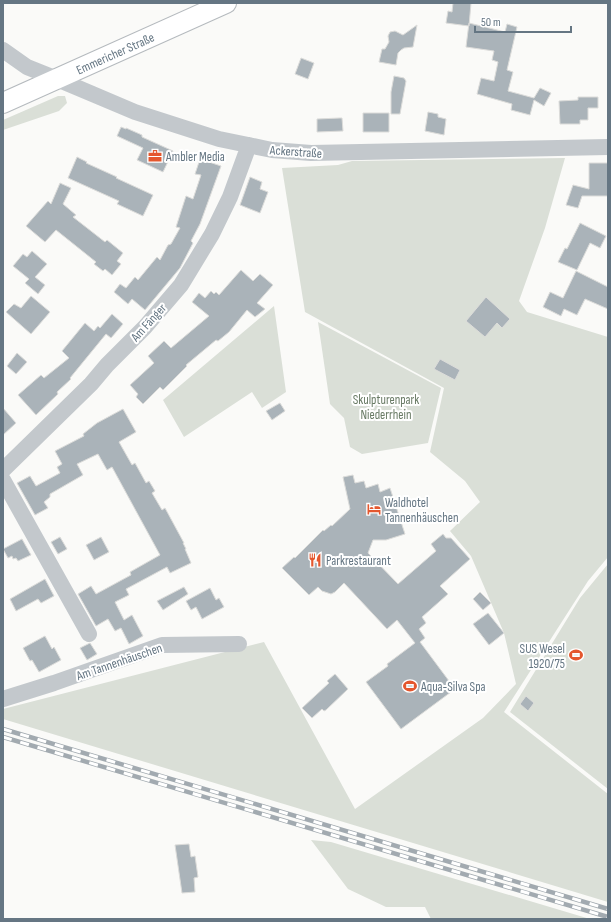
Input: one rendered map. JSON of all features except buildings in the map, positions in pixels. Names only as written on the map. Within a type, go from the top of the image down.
[{"type":"main road","name":"Emmericher Straße","points":[[3,103],[226,3]]},
{"type":"street","name":"Ackerstraße","points":[[3,50],[27,67],[135,112],[219,139],[272,150],[311,153],[608,147]]},
{"type":"street","name":"Am Fänger","points":[[3,470],[91,384],[145,327],[181,285],[212,234],[230,197],[249,145]]},
{"type":"street","points":[[3,480],[89,634]]},
{"type":"street","name":"Am Tannenhäuschen","points":[[3,699],[54,683],[162,645],[239,644]]},
{"type":"green space","points":[[58,96],[65,96],[67,103],[59,111],[3,130],[3,120]]},
{"type":"green space","points":[[565,158],[545,228],[519,301],[527,312],[608,337],[608,557],[588,581],[504,712],[608,794],[608,902],[3,719],[3,709],[264,642],[355,809],[483,718],[516,684],[504,633],[471,556],[450,531],[480,502],[465,481],[430,452],[444,388],[305,312],[282,168],[338,165],[352,161]]},
{"type":"green space","points":[[274,306],[286,392],[262,408],[252,392],[184,437],[163,400]]},
{"type":"green space","name":"Skulpturenpark Niederrhein","points":[[318,322],[441,388],[428,443],[362,454],[350,447],[344,418],[330,404]]},
{"type":"green space","name":"SUS Wesel 1920/75","points":[[608,564],[608,789],[510,712],[580,598]]},
{"type":"green space","points":[[311,840],[331,842],[590,919],[431,919],[425,907],[386,907],[348,889]]},
{"type":"railway","points":[[3,729],[608,909]]},
{"type":"railway","points":[[3,737],[608,917]]},
{"type":"place","name":"Ambler Media","points":[[155,156]]},
{"type":"place","name":"Waldhotel Tannenhäuschen","points":[[374,509]]},
{"type":"place","name":"Parkrestaurant","points":[[315,560]]},
{"type":"place","name":"SUS Wesel 1920/75","points":[[576,655]]},
{"type":"place","name":"Aqua-Silva Spa","points":[[410,686]]}]
